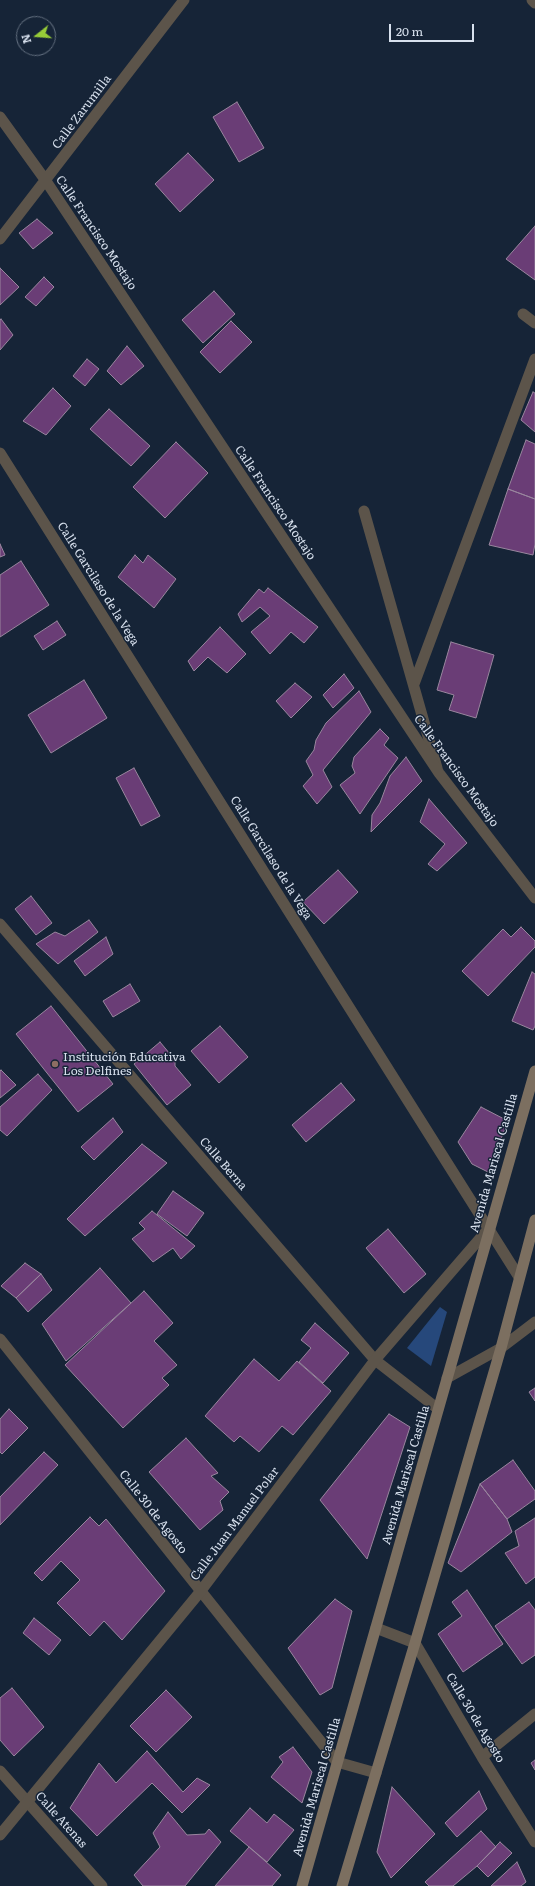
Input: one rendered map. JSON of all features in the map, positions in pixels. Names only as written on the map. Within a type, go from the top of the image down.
[{"type":"main road","name":"Avenida Mariscal Castilla","points":[[302,1886],[535,1071]]},
{"type":"main road","points":[[342,1886],[501,1348],[535,1220]]},
{"type":"street","name":"Calle Zarumilla","points":[[0,239],[184,0]]},
{"type":"street","points":[[532,0],[535,3]]},
{"type":"street","name":"Calle Francisco Mostajo","points":[[0,117],[46,181],[439,773],[535,898]]},
{"type":"street","points":[[522,314],[535,323]]},
{"type":"street","points":[[414,684],[535,359]]},
{"type":"street","name":"Calle Garcilaso de la Vega","points":[[0,453],[519,1277]]},
{"type":"street","points":[[364,511],[439,773]]},
{"type":"street","name":"Calle Berna","points":[[0,924],[375,1360],[438,1410]]},
{"type":"street","name":"Calle Juan Manuel Polar","points":[[0,1834],[200,1592],[375,1360],[489,1228]]},
{"type":"street","points":[[447,1378],[501,1348],[535,1322]]},
{"type":"street","name":"Calle 30 de Agosto","points":[[0,1339],[200,1592],[337,1762]]},
{"type":"street","points":[[376,1628],[415,1643]]},
{"type":"street","name":"Calle 30 de Agosto","points":[[415,1643],[482,1757],[535,1842]]},
{"type":"street","points":[[482,1757],[535,1714]]},
{"type":"street","points":[[337,1762],[376,1773]]},
{"type":"street","name":"Calle Atenas","points":[[0,1771],[102,1886]]},
{"type":"shaded area","points":[[440,1307],[447,1312],[431,1366],[407,1348]]},
{"type":"building","points":[[237,102],[264,148],[239,162],[213,117]]},
{"type":"building","points":[[188,153],[214,180],[180,212],[155,184]]},
{"type":"building","points":[[37,219],[53,233],[33,249],[19,233]]},
{"type":"building","points":[[535,226],[535,280],[506,259]]},
{"type":"building","points":[[0,268],[19,287],[0,305]]},
{"type":"building","points":[[44,277],[54,287],[36,306],[25,297]]},
{"type":"building","points":[[214,291],[235,314],[203,343],[182,320]]},
{"type":"building","points":[[1,319],[13,335],[0,350],[0,320]]},
{"type":"building","points":[[231,321],[252,342],[220,373],[200,352]]},
{"type":"building","points":[[127,346],[144,366],[121,385],[107,371]]},
{"type":"building","points":[[87,359],[99,369],[85,386],[73,376]]},
{"type":"building","points":[[53,388],[71,406],[46,435],[23,421]]},
{"type":"building","points":[[533,392],[535,393],[535,432],[521,420]]},
{"type":"building","points":[[109,409],[150,446],[131,466],[90,429]]},
{"type":"building","points":[[526,440],[535,444],[535,499],[508,489]]},
{"type":"building","points":[[176,442],[208,473],[165,518],[133,487]]},
{"type":"building","points":[[508,489],[535,499],[535,544],[533,555],[489,545]]},
{"type":"building","points":[[0,544],[5,555],[0,557]]},
{"type":"building","points":[[135,555],[143,563],[148,555],[176,579],[154,608],[118,577]]},
{"type":"building","points":[[21,561],[49,605],[0,637],[0,575]]},
{"type":"building","points":[[268,588],[318,627],[304,643],[291,632],[270,654],[251,632],[270,616],[260,607],[242,622],[238,614],[259,589],[264,593]]},
{"type":"building","points":[[57,621],[66,635],[43,650],[34,636]]},
{"type":"building","points":[[220,627],[246,654],[227,673],[208,657],[194,671],[188,661]]},
{"type":"building","points":[[451,642],[494,655],[476,718],[449,710],[454,695],[437,690]]},
{"type":"building","points":[[344,674],[354,688],[333,708],[323,695]]},
{"type":"building","points":[[84,680],[107,718],[51,753],[28,715]]},
{"type":"building","points":[[295,683],[312,697],[291,718],[276,701]]},
{"type":"building","points":[[359,691],[371,712],[323,770],[332,787],[317,804],[303,786],[313,775],[306,761],[314,750],[316,740],[326,723]]},
{"type":"building","points":[[380,729],[389,738],[384,745],[398,758],[360,814],[340,785],[355,773],[352,766],[354,757]]},
{"type":"building","points":[[406,757],[422,781],[371,832],[372,815],[380,803],[390,776]]},
{"type":"building","points":[[134,768],[160,816],[141,826],[116,778]]},
{"type":"building","points":[[429,799],[467,843],[437,871],[428,864],[445,844],[420,822]]},
{"type":"building","points":[[338,870],[358,892],[324,924],[303,902]]},
{"type":"building","points":[[31,896],[52,923],[36,935],[15,909]]},
{"type":"building","points":[[89,920],[98,932],[58,964],[36,944],[55,932],[65,936]]},
{"type":"building","points":[[521,927],[535,941],[535,947],[488,996],[462,971],[503,929],[511,937]]},
{"type":"building","points":[[106,937],[113,954],[85,976],[74,961]]},
{"type":"building","points":[[532,972],[535,974],[535,1026],[533,1030],[512,1021]]},
{"type":"building","points":[[130,984],[140,1001],[113,1017],[103,1001]]},
{"type":"building","points":[[51,1006],[113,1084],[78,1112],[16,1034]]},
{"type":"building","points":[[220,1026],[248,1057],[219,1083],[191,1051]]},
{"type":"building","points":[[160,1042],[175,1060],[175,1066],[191,1085],[167,1105],[134,1064]]},
{"type":"building","points":[[1,1070],[16,1085],[0,1098],[0,1071]]},
{"type":"building","points":[[38,1074],[52,1090],[7,1136],[0,1130],[0,1107]]},
{"type":"building","points":[[341,1083],[355,1100],[306,1142],[292,1125]]},
{"type":"building","points":[[481,1107],[508,1121],[488,1172],[472,1164],[458,1142]]},
{"type":"building","points":[[113,1118],[123,1132],[94,1160],[81,1147]]},
{"type":"building","points":[[142,1144],[167,1163],[85,1236],[67,1219]]},
{"type":"building","points":[[173,1191],[204,1213],[187,1236],[157,1214]]},
{"type":"building","points":[[152,1211],[195,1246],[181,1259],[173,1248],[153,1262],[132,1239],[145,1229],[139,1223]]},
{"type":"building","points":[[388,1229],[426,1274],[404,1293],[366,1248]]},
{"type":"building","points":[[25,1263],[41,1274],[16,1298],[1,1286]]},
{"type":"building","points":[[100,1268],[131,1303],[66,1361],[42,1324]]},
{"type":"building","points":[[41,1274],[52,1290],[28,1312],[16,1298]]},
{"type":"building","points":[[144,1291],[173,1323],[154,1341],[177,1365],[162,1378],[169,1385],[123,1428],[65,1365]]},
{"type":"building","points":[[315,1323],[349,1353],[323,1383],[299,1362],[311,1348],[301,1340]]},
{"type":"building","points":[[254,1359],[279,1381],[297,1361],[331,1391],[293,1435],[282,1426],[259,1452],[240,1436],[234,1442],[205,1416]]},
{"type":"building","points":[[535,1388],[535,1401],[529,1392]]},
{"type":"building","points":[[9,1409],[28,1428],[2,1454],[0,1452],[0,1419]]},
{"type":"building","points":[[389,1414],[410,1427],[367,1559],[320,1500]]},
{"type":"building","points":[[186,1438],[218,1473],[211,1476],[229,1492],[220,1501],[223,1510],[200,1530],[149,1472]]},
{"type":"building","points":[[44,1452],[58,1465],[0,1525],[0,1497]]},
{"type":"building","points":[[513,1460],[535,1491],[535,1499],[507,1519],[480,1484]]},
{"type":"building","points":[[480,1484],[507,1519],[512,1532],[461,1572],[448,1563]]},
{"type":"building","points":[[90,1517],[99,1526],[106,1519],[165,1591],[122,1640],[104,1621],[90,1636],[57,1603],[80,1580],[61,1561],[42,1581],[34,1573]]},
{"type":"building","points":[[535,1518],[535,1577],[526,1584],[505,1553],[519,1546],[515,1531]]},
{"type":"building","points":[[467,1590],[503,1644],[463,1672],[438,1634],[462,1616],[452,1602]]},
{"type":"building","points":[[335,1599],[352,1611],[332,1688],[320,1695],[288,1648]]},
{"type":"building","points":[[529,1602],[535,1610],[535,1655],[522,1664],[495,1626]]},
{"type":"building","points":[[34,1618],[61,1640],[49,1655],[23,1633]]},
{"type":"building","points":[[12,1688],[44,1727],[14,1756],[0,1740],[0,1698]]},
{"type":"building","points":[[166,1690],[192,1717],[156,1752],[130,1726]]},
{"type":"building","points":[[293,1747],[312,1772],[302,1803],[271,1777],[283,1762],[279,1757]]},
{"type":"building","points":[[147,1751],[183,1792],[197,1778],[210,1785],[182,1813],[152,1783],[97,1836],[70,1808],[99,1763],[116,1783]]},
{"type":"building","points":[[535,1760],[535,1770],[531,1763]]},
{"type":"building","points":[[392,1787],[435,1834],[391,1878],[377,1852]]},
{"type":"building","points":[[479,1791],[487,1809],[457,1837],[445,1823]]},
{"type":"building","points":[[250,1808],[267,1823],[274,1814],[294,1830],[267,1862],[230,1831]]},
{"type":"building","points":[[168,1812],[187,1835],[205,1834],[209,1829],[221,1842],[185,1886],[143,1886],[134,1875],[160,1847],[153,1833]]},
{"type":"building","points":[[481,1831],[496,1847],[477,1866],[453,1886],[429,1886],[425,1882]]},
{"type":"building","points":[[500,1842],[512,1853],[488,1877],[477,1866]]},
{"type":"building","points":[[249,1847],[281,1875],[272,1886],[215,1886]]},
{"type":"building","points":[[517,1862],[526,1882],[521,1886],[491,1886]]},
{"type":"place","name":"Institución Educativa Los Delfines","points":[[55,1064]]}]
